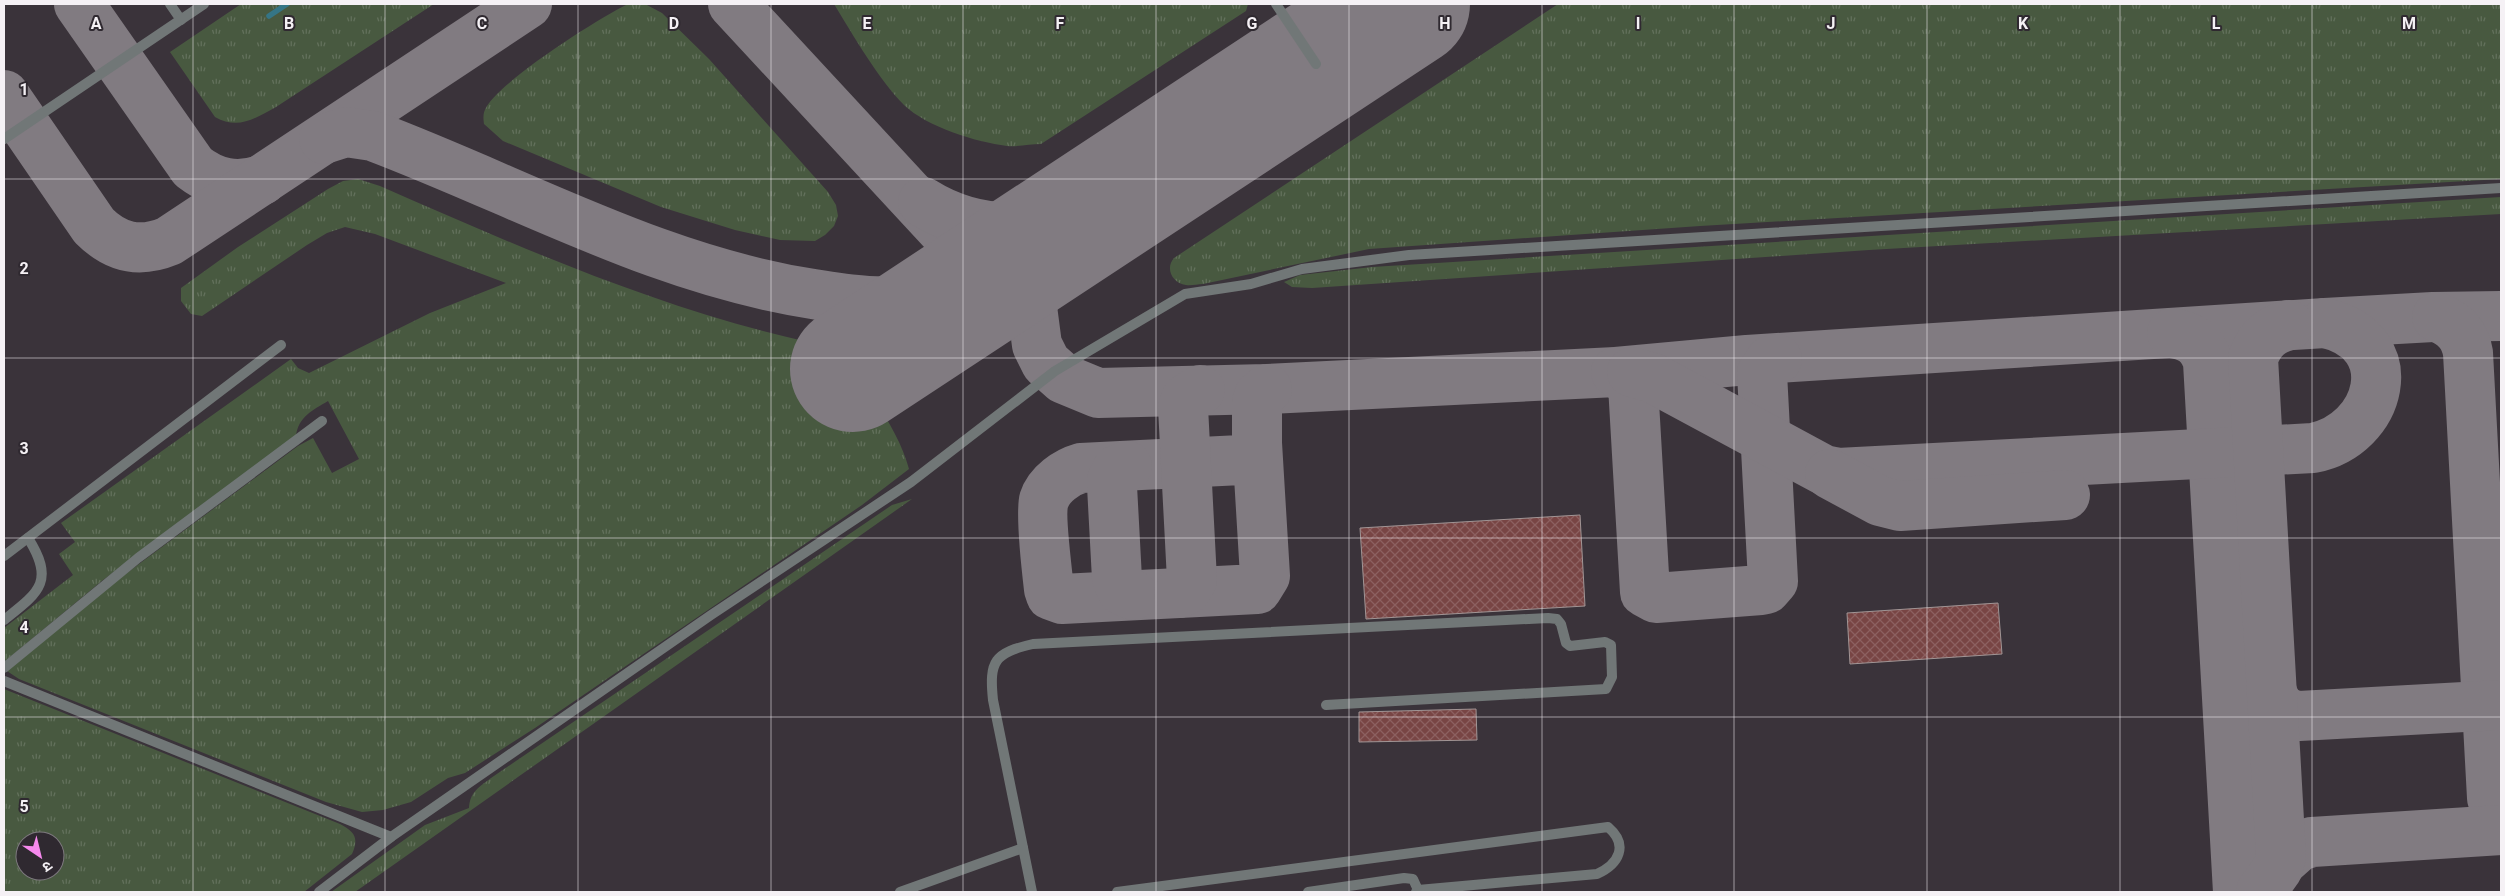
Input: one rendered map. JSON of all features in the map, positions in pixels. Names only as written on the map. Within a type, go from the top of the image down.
[{"type":"lane","points":[[170,4],[181,20]]},
{"type":"lane","points":[[4,139],[204,4]]},
{"type":"lane","points":[[1276,4],[1316,64]]},
{"type":"lane","points":[[319,892],[391,837],[710,616],[911,482],[1055,371],[1185,294],[1250,284],[1302,269],[1409,255],[2501,188]]},
{"type":"lane","points":[[4,556],[281,345]]},
{"type":"lane","points":[[4,668],[130,564],[322,421]]},
{"type":"lane","points":[[4,620],[30,599],[41,586],[40,566],[28,538]]},
{"type":"lane","points":[[1032,892],[993,700],[991,675],[997,659],[1015,648],[1034,644],[1548,618],[1557,619],[1561,624],[1566,643],[1570,646],[1605,642],[1612,645],[1612,677],[1606,688],[1326,705]]},
{"type":"lane","points":[[4,681],[391,837]]},
{"type":"lane","points":[[1118,892],[1608,827],[1616,834],[1619,842],[1618,858],[1610,868],[1597,874],[1417,891],[1413,879],[1404,878],[1308,892]]},
{"type":"lane","points":[[900,892],[1024,848]]},
{"type":"green space","points":[[241,4],[434,4],[276,107],[253,119],[231,123],[215,117],[170,52]]},
{"type":"green space","points":[[628,4],[645,4],[662,13],[709,59],[828,192],[836,205],[838,216],[834,226],[825,235],[815,241],[780,240],[735,230],[661,207],[503,141],[484,124],[487,106],[512,80],[575,35]]},
{"type":"green space","points":[[834,4],[1248,4],[1246,11],[1041,144],[1011,146],[981,141],[952,132],[925,120],[904,105],[885,83]]},
{"type":"green space","points":[[1558,4],[2501,4],[2501,179],[1700,226],[1369,249],[1203,284],[1190,285],[1181,284],[1171,274],[1170,266],[1174,258]]},
{"type":"green space","points":[[358,179],[380,186],[537,253],[644,294],[698,312],[808,342],[826,331],[885,416],[895,434],[909,469],[862,505],[535,728],[465,773],[448,778],[411,802],[383,810],[362,812],[326,802],[19,679],[7,671],[108,587],[298,446],[313,438],[332,473],[359,459],[328,401],[303,419],[297,429],[296,436],[103,580],[4,662],[4,628],[73,575],[59,554],[75,542],[61,523],[291,359],[298,368],[309,373],[430,313],[506,283],[375,234],[345,227],[327,233],[307,245],[202,316],[191,314],[181,301],[181,288],[238,247],[328,189],[343,181]]},
{"type":"green space","points":[[2501,197],[2501,214],[1869,250],[1312,288],[1292,287],[1284,282],[1300,275],[1372,267]]},
{"type":"green space","points":[[912,499],[355,892],[331,892],[425,825],[469,808],[473,794],[491,778],[892,505]]},
{"type":"green space","points":[[4,689],[340,824],[349,830],[355,840],[352,854],[304,892],[4,892]]},
{"type":"building","points":[[1580,515],[1585,606],[1366,619],[1360,528]]},
{"type":"building","points":[[1998,603],[2002,654],[1850,664],[1847,613]]},
{"type":"building","points":[[1476,709],[1477,740],[1359,742],[1359,712]]},
{"type":"waterway","points":[[269,16],[287,4]]},
{"type":"taxiway","points":[[79,4],[193,167],[209,177],[226,183],[243,184],[262,180]]},
{"type":"taxiway","points":[[4,95],[94,226],[120,244],[148,247],[169,241],[527,4]]},
{"type":"taxiway","points":[[733,4],[947,235],[1003,303]]},
{"type":"taxiway","points":[[324,139],[346,132],[373,136],[589,227],[644,248],[699,267],[755,283],[813,294],[868,301],[908,300],[955,289],[1007,267]]},
{"type":"taxiway","points":[[923,202],[963,221],[1005,227],[1047,224],[1090,210]]},
{"type":"taxiway","points":[[1093,210],[1060,239],[1045,258],[1035,284],[1032,307],[1037,345],[1046,363],[1064,379],[1098,393],[1267,389],[1616,372],[1747,360],[2325,323],[2433,317],[2501,316]]},
{"type":"taxiway","points":[[2437,317],[2458,330],[2467,346],[2468,353],[2492,798],[2501,825]]},
{"type":"taxiway","points":[[1632,372],[1653,378],[1824,470],[1838,473],[2313,448],[2336,440],[2355,426],[2368,408],[2375,388],[2375,367],[2367,349],[2351,333],[2325,323]]},
{"type":"taxiway","points":[[2261,892],[2278,868],[2281,856],[2253,358],[2266,336],[2289,325]]},
{"type":"taxiway","points":[[2172,333],[2190,338],[2199,345],[2206,355],[2208,362],[2238,892]]},
{"type":"taxiway","points":[[1616,372],[1633,385],[1645,592],[1656,598],[1761,590],[1766,589],[1773,581],[1762,373],[1770,361],[1777,359]]},
{"type":"taxiway","points":[[1257,443],[1252,454],[1241,460],[1081,468],[1070,472],[1059,480],[1046,494],[1043,507],[1045,557],[1051,595],[1062,599],[1257,589],[1265,576],[1257,443],[1257,402],[1259,396],[1267,389]]},
{"type":"taxiway","points":[[1179,593],[1186,590],[1192,580],[1183,407],[1186,399],[1200,390]]},
{"type":"taxiway","points":[[1127,466],[1117,470],[1112,480],[1112,486],[1117,579],[1122,590],[1133,595]]},
{"type":"taxiway","points":[[1830,474],[1880,501],[1900,506],[2065,495]]},
{"type":"taxiway","points":[[2272,692],[2281,709],[2299,716],[2501,705]]},
{"type":"taxiway","points":[[2281,862],[2299,846],[2312,842],[2501,830]]},
{"type":"runway","points":[[853,369],[1407,4]]}]
